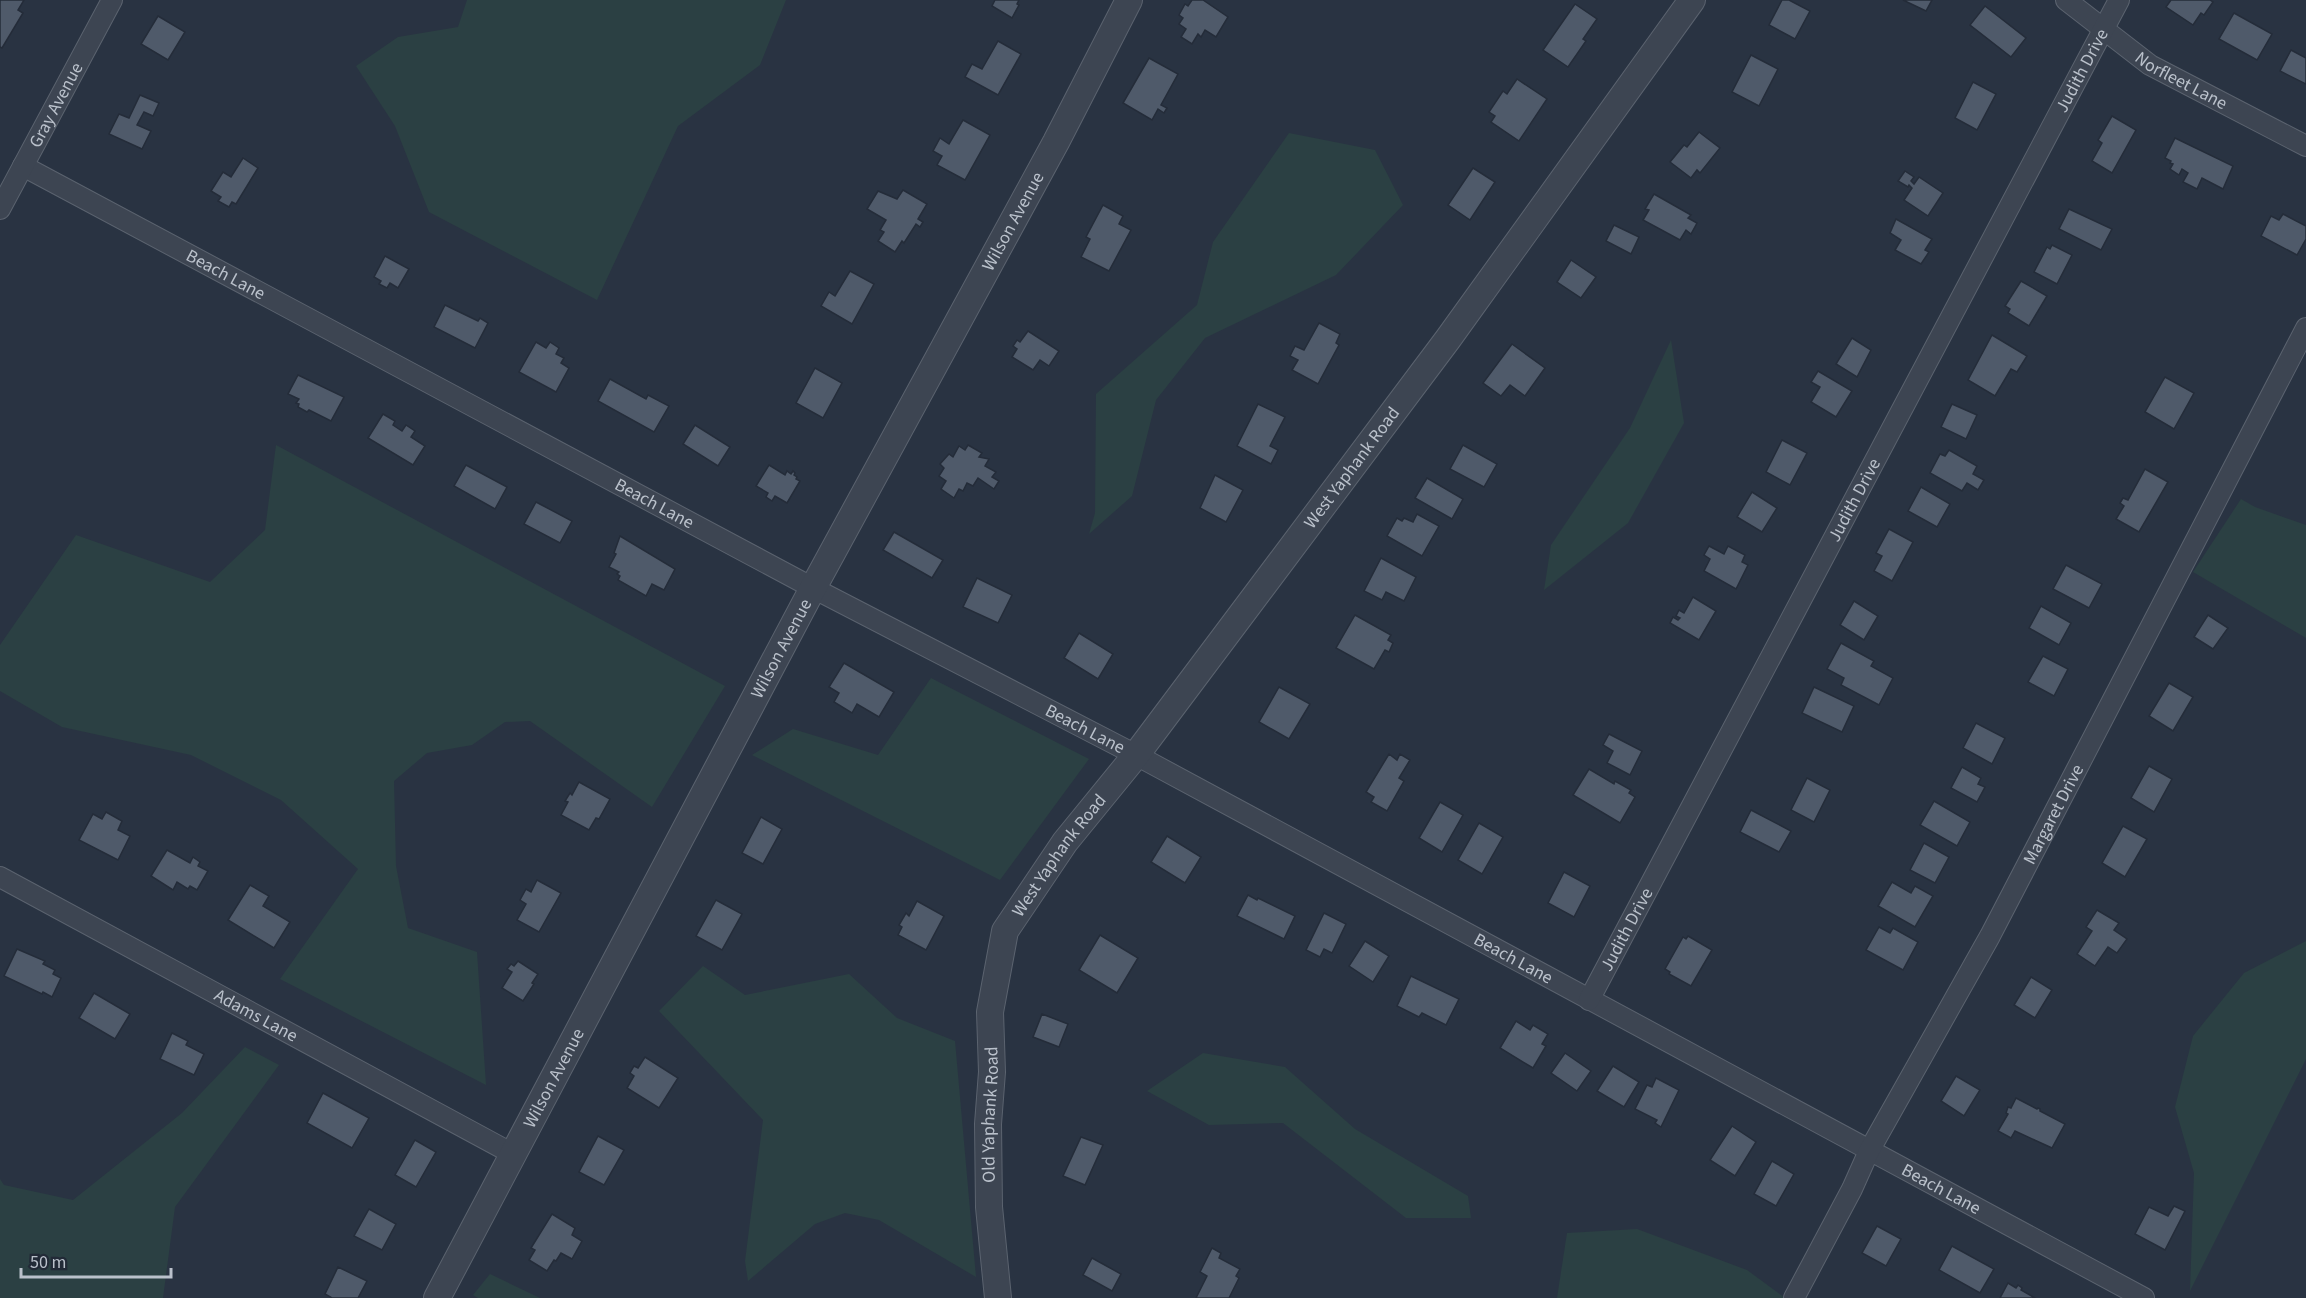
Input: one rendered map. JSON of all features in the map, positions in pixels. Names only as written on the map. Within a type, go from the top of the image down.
[{"type":"street","name":"Gray Avenue","points":[[0,209],[112,0]]},
{"type":"street","name":"Wilson Avenue","points":[[436,1298],[813,588],[1056,142],[1129,0]]},
{"type":"street","name":"West Yaphank Road","points":[[1005,931],[1065,842],[1136,755],[1448,339],[1692,0]]},
{"type":"street","name":"Norfleet Lane","points":[[2066,0],[2151,65],[2306,146]]},
{"type":"street","name":"Judith Drive","points":[[1589,1000],[2119,0]]},
{"type":"street","name":"Beach Lane","points":[[23,166],[813,588],[1136,755],[2144,1298]]},
{"type":"street","name":"Margaret Drive","points":[[1794,1298],[1852,1189],[1869,1151],[1990,936],[2306,327]]},
{"type":"street","name":"Adams Lane","points":[[0,877],[513,1154]]},
{"type":"street","name":"Old Yaphank Road","points":[[998,1298],[989,1207],[988,1124],[992,1072],[990,1012],[1005,931]]},
{"type":"green space","points":[[467,0],[786,0],[760,65],[678,126],[597,300],[429,212],[395,126],[356,66],[398,37],[458,27]]},
{"type":"green space","points":[[1289,133],[1375,150],[1403,205],[1336,275],[1205,338],[1156,400],[1132,496],[1089,534],[1095,513],[1096,394],[1197,305],[1213,242]]},
{"type":"green space","points":[[1671,340],[1684,423],[1628,523],[1544,590],[1551,545],[1630,428]]},
{"type":"green space","points":[[276,445],[725,686],[652,807],[530,721],[505,722],[472,745],[427,753],[394,781],[396,866],[408,928],[477,952],[486,1085],[280,979],[358,869],[281,800],[191,755],[62,727],[0,691],[0,645],[76,535],[210,582],[265,530]]},
{"type":"green space","points":[[2241,499],[2255,507],[2306,525],[2306,638],[2193,572]]},
{"type":"green space","points":[[931,678],[1089,759],[1000,880],[752,755],[793,729],[878,755]]},
{"type":"green space","points":[[2306,941],[2306,1059],[2190,1291],[2194,1173],[2175,1107],[2193,1036],[2244,973]]},
{"type":"green space","points":[[703,966],[745,995],[849,974],[897,1018],[955,1041],[976,1277],[879,1220],[845,1213],[815,1224],[748,1281],[745,1261],[763,1120],[659,1011]]},
{"type":"green space","points":[[245,1047],[279,1065],[175,1207],[163,1298],[0,1298],[0,1179],[4,1185],[73,1200],[182,1113]]},
{"type":"green space","points":[[1203,1053],[1285,1067],[1355,1129],[1468,1196],[1471,1218],[1406,1218],[1283,1123],[1209,1125],[1147,1091]]},
{"type":"green space","points":[[1637,1229],[1747,1270],[1785,1298],[1557,1298],[1567,1233]]},
{"type":"green space","points":[[490,1274],[540,1298],[478,1298],[473,1295]]},
{"type":"building","points":[[0,0],[24,0],[18,10],[23,13],[2,48],[0,47]]},
{"type":"building","points":[[995,0],[1019,0],[1017,4],[1019,5],[1012,18],[992,6]]},
{"type":"building","points":[[1192,0],[1203,0],[1228,17],[1216,37],[1205,30],[1201,37],[1198,34],[1192,44],[1181,37],[1186,29],[1179,24],[1183,18],[1179,15],[1185,4],[1188,6]]},
{"type":"building","points":[[1782,0],[1789,0],[1810,11],[1795,39],[1769,25]]},
{"type":"building","points":[[1903,0],[1932,0],[1926,11]]},
{"type":"building","points":[[2171,0],[2210,0],[2213,2],[2204,15],[2201,13],[2193,25],[2166,7]]},
{"type":"building","points":[[1575,4],[1597,19],[1583,39],[1586,41],[1568,67],[1543,50]]},
{"type":"building","points":[[1985,6],[2026,38],[2011,57],[1970,25]]},
{"type":"building","points":[[2234,13],[2272,34],[2257,60],[2219,39]]},
{"type":"building","points":[[158,16],[185,32],[168,60],[141,44]]},
{"type":"building","points":[[998,41],[1021,54],[998,95],[965,77],[972,64],[982,69]]},
{"type":"building","points":[[2291,50],[2306,58],[2306,84],[2280,71]]},
{"type":"building","points":[[1751,55],[1778,69],[1759,106],[1732,92]]},
{"type":"building","points":[[1149,58],[1178,74],[1161,105],[1167,108],[1164,113],[1158,109],[1152,120],[1123,103]]},
{"type":"building","points":[[1517,79],[1547,99],[1519,141],[1491,122],[1495,116],[1489,112],[1503,91],[1507,94]]},
{"type":"building","points":[[1973,82],[1996,94],[1977,130],[1955,118]]},
{"type":"building","points":[[140,95],[159,103],[153,116],[144,112],[137,125],[151,131],[142,149],[109,134],[119,114],[129,118]]},
{"type":"building","points":[[2112,116],[2136,130],[2112,173],[2092,161],[2102,143],[2098,140]]},
{"type":"building","points":[[963,120],[990,135],[965,180],[937,165],[942,156],[933,151],[940,138],[949,144]]},
{"type":"building","points":[[1699,132],[1720,148],[1700,173],[1697,170],[1691,178],[1670,162]]},
{"type":"building","points":[[2175,138],[2233,166],[2223,189],[2202,178],[2197,189],[2183,182],[2188,173],[2182,169],[2179,175],[2170,169],[2173,164],[2165,158]]},
{"type":"building","points":[[243,158],[258,168],[236,204],[232,202],[229,207],[218,201],[221,197],[211,191],[223,172],[231,177]]},
{"type":"building","points":[[1473,168],[1495,182],[1470,220],[1448,205]]},
{"type":"building","points":[[1905,171],[1914,177],[1911,181],[1914,184],[1919,177],[1943,193],[1928,216],[1904,200],[1912,188],[1898,181]]},
{"type":"building","points":[[903,190],[927,204],[918,219],[923,222],[920,227],[916,224],[904,243],[902,241],[895,252],[878,241],[884,232],[880,230],[886,220],[867,209],[878,191],[897,199]]},
{"type":"building","points":[[1654,194],[1691,215],[1688,218],[1697,223],[1691,234],[1686,230],[1680,240],[1643,220],[1649,210],[1645,209]]},
{"type":"building","points":[[1103,205],[1123,216],[1119,224],[1131,230],[1109,271],[1081,257],[1090,239],[1086,237]]},
{"type":"building","points":[[2069,209],[2112,229],[2101,250],[2059,229]]},
{"type":"building","points":[[2283,214],[2306,226],[2306,239],[2297,255],[2261,236],[2271,216],[2279,220]]},
{"type":"building","points":[[1896,219],[1932,239],[1925,250],[1929,252],[1921,264],[1895,250],[1901,240],[1890,233]]},
{"type":"building","points":[[1614,225],[1639,237],[1631,254],[1606,241]]},
{"type":"building","points":[[2052,245],[2072,255],[2057,284],[2034,272],[2047,247],[2050,249]]},
{"type":"building","points":[[385,256],[409,269],[398,288],[390,283],[387,288],[379,284],[381,281],[374,277]]},
{"type":"building","points":[[1571,260],[1596,277],[1581,298],[1557,282]]},
{"type":"building","points":[[850,271],[874,284],[852,324],[821,306],[829,292],[835,296]]},
{"type":"building","points":[[2021,281],[2047,296],[2029,326],[2008,313],[2010,309],[2005,306]]},
{"type":"building","points":[[445,305],[478,321],[480,318],[488,323],[475,348],[434,327]]},
{"type":"building","points":[[1319,323],[1340,334],[1336,343],[1339,345],[1318,384],[1292,370],[1298,360],[1290,356],[1295,346],[1304,350]]},
{"type":"building","points":[[1028,331],[1059,351],[1049,366],[1040,360],[1033,370],[1012,357],[1017,349],[1013,346],[1017,340],[1020,342]]},
{"type":"building","points":[[1992,335],[2027,356],[2017,372],[2011,369],[1995,396],[1968,380]]},
{"type":"building","points":[[1852,338],[1871,350],[1857,377],[1836,364]]},
{"type":"building","points":[[536,342],[546,348],[550,342],[559,348],[556,354],[564,358],[561,363],[569,368],[556,392],[519,372]]},
{"type":"building","points":[[1512,344],[1545,368],[1525,396],[1510,385],[1501,396],[1483,383]]},
{"type":"building","points":[[815,368],[842,383],[823,418],[796,403]]},
{"type":"building","points":[[1818,371],[1852,391],[1836,417],[1811,402],[1820,387],[1811,382]]},
{"type":"building","points":[[298,375],[344,397],[331,421],[298,407],[299,404],[296,403],[299,399],[288,394]]},
{"type":"building","points":[[2165,377],[2194,393],[2174,429],[2145,412]]},
{"type":"building","points":[[610,379],[646,399],[648,395],[669,406],[654,432],[598,401]]},
{"type":"building","points":[[1258,404],[1285,417],[1270,446],[1278,450],[1271,464],[1237,446]]},
{"type":"building","points":[[1952,404],[1977,415],[1966,439],[1941,427]]},
{"type":"building","points":[[383,414],[395,421],[393,425],[402,431],[406,425],[415,431],[411,437],[425,446],[413,465],[368,438]]},
{"type":"building","points":[[695,425],[730,447],[718,466],[683,444]]},
{"type":"building","points":[[1782,440],[1807,453],[1790,485],[1766,472]]},
{"type":"building","points":[[968,445],[982,453],[979,457],[989,459],[985,466],[996,472],[992,477],[999,481],[994,489],[978,478],[973,486],[967,483],[963,491],[959,489],[954,498],[941,489],[946,481],[939,476],[944,468],[940,464],[949,454],[953,457],[959,446],[965,450]]},
{"type":"building","points":[[1463,445],[1497,464],[1484,487],[1450,469]]},
{"type":"building","points":[[1949,450],[1977,466],[1973,474],[1984,480],[1978,490],[1967,483],[1962,491],[1930,473],[1940,454],[1945,456]]},
{"type":"building","points":[[466,465],[507,487],[495,509],[454,486]]},
{"type":"building","points":[[769,465],[785,475],[787,471],[791,474],[793,471],[796,479],[800,481],[787,503],[775,496],[772,501],[766,497],[768,493],[756,486]]},
{"type":"building","points":[[2145,469],[2168,482],[2139,532],[2116,519],[2124,506],[2120,503],[2123,498],[2128,500]]},
{"type":"building","points":[[1215,475],[1243,490],[1226,522],[1200,508]]},
{"type":"building","points":[[1427,478],[1463,499],[1452,519],[1415,498]]},
{"type":"building","points":[[1921,487],[1950,504],[1937,527],[1908,511]]},
{"type":"building","points":[[1752,492],[1777,508],[1762,532],[1737,517]]},
{"type":"building","points":[[536,502],[572,521],[560,543],[524,524]]},
{"type":"building","points":[[1417,514],[1439,526],[1422,556],[1387,536],[1397,518],[1413,522]]},
{"type":"building","points":[[1889,529],[1913,542],[1892,581],[1874,571],[1882,556],[1876,553]]},
{"type":"building","points":[[894,532],[943,560],[932,578],[883,550]]},
{"type":"building","points":[[620,536],[675,569],[664,590],[652,584],[646,596],[618,580],[619,572],[609,567],[616,554],[614,553]]},
{"type":"building","points":[[1709,546],[1724,554],[1728,546],[1745,555],[1742,562],[1748,565],[1736,589],[1704,571],[1710,559],[1704,555]]},
{"type":"building","points":[[1381,558],[1416,577],[1404,601],[1386,592],[1382,600],[1364,591]]},
{"type":"building","points":[[2066,565],[2102,584],[2089,608],[2053,589]]},
{"type":"building","points":[[977,578],[1012,595],[998,623],[963,607]]},
{"type":"building","points":[[1693,597],[1716,611],[1699,640],[1670,623],[1673,617],[1678,620],[1680,618],[1676,616],[1679,610],[1684,613]]},
{"type":"building","points":[[1854,601],[1878,616],[1864,640],[1840,625]]},
{"type":"building","points":[[2041,606],[2071,623],[2059,645],[2029,628]]},
{"type":"building","points":[[1355,615],[1391,635],[1388,640],[1393,643],[1389,652],[1385,650],[1374,669],[1336,648]]},
{"type":"building","points":[[2208,615],[2228,628],[2213,649],[2194,637]]},
{"type":"building","points":[[1079,633],[1113,654],[1098,679],[1064,658]]},
{"type":"building","points":[[1841,643],[1874,661],[1871,666],[1893,678],[1879,705],[1841,685],[1844,678],[1827,669]]},
{"type":"building","points":[[2043,656],[2068,669],[2054,696],[2028,682]]},
{"type":"building","points":[[844,663],[894,692],[879,717],[857,704],[852,713],[834,702],[839,693],[829,687]]},
{"type":"building","points":[[2169,683],[2193,697],[2173,731],[2149,716]]},
{"type":"building","points":[[1279,687],[1310,704],[1289,739],[1259,722]]},
{"type":"building","points":[[1814,687],[1854,706],[1842,732],[1802,713]]},
{"type":"building","points":[[1976,723],[2005,738],[1992,764],[1963,748]]},
{"type":"building","points":[[1609,734],[1642,751],[1630,775],[1607,763],[1613,751],[1603,745]]},
{"type":"building","points":[[1389,754],[1397,760],[1400,754],[1410,760],[1399,778],[1404,781],[1387,811],[1371,802],[1374,797],[1366,792]]},
{"type":"building","points":[[2149,766],[2172,779],[2154,812],[2131,798]]},
{"type":"building","points":[[1962,767],[1981,778],[1978,784],[1985,787],[1977,802],[1951,788]]},
{"type":"building","points":[[1589,769],[1614,784],[1615,781],[1631,790],[1629,793],[1635,797],[1620,823],[1573,795]]},
{"type":"building","points":[[1807,778],[1830,790],[1814,822],[1791,810]]},
{"type":"building","points":[[579,782],[610,799],[599,819],[596,818],[589,830],[561,815],[568,802],[565,801],[570,793],[572,795]]},
{"type":"building","points":[[1934,801],[1970,822],[1957,846],[1920,825]]},
{"type":"building","points":[[1440,802],[1463,815],[1442,852],[1419,838]]},
{"type":"building","points":[[1751,810],[1791,831],[1779,852],[1740,832]]},
{"type":"building","points":[[106,812],[122,821],[118,830],[130,836],[118,860],[79,840],[93,814],[102,819]]},
{"type":"building","points":[[761,817],[782,829],[763,864],[742,853]]},
{"type":"building","points":[[1479,823],[1503,837],[1482,874],[1458,860]]},
{"type":"building","points":[[2123,826],[2147,839],[2125,877],[2102,863]]},
{"type":"building","points":[[1167,836],[1201,857],[1185,883],[1151,862]]},
{"type":"building","points":[[1924,843],[1949,857],[1935,883],[1910,870]]},
{"type":"building","points":[[167,850],[190,863],[193,857],[200,862],[198,866],[208,871],[197,890],[190,886],[188,889],[177,882],[173,890],[151,876]]},
{"type":"building","points":[[1564,872],[1590,886],[1574,917],[1548,903]]},
{"type":"building","points":[[537,880],[561,893],[539,932],[517,920],[526,904],[520,900],[526,889],[531,892]]},
{"type":"building","points":[[1892,882],[1911,893],[1915,886],[1933,896],[1915,927],[1878,906]]},
{"type":"building","points":[[250,885],[269,896],[263,906],[290,922],[274,948],[228,920]]},
{"type":"building","points":[[1248,895],[1295,916],[1284,939],[1237,916]]},
{"type":"building","points":[[716,900],[742,914],[722,950],[696,936]]},
{"type":"building","points":[[917,901],[944,916],[926,950],[898,935],[902,927],[899,925],[906,913],[909,916]]},
{"type":"building","points":[[2097,910],[2119,923],[2114,930],[2127,939],[2117,953],[2108,947],[2095,966],[2077,954],[2092,931],[2086,927]]},
{"type":"building","points":[[1324,913],[1346,924],[1332,953],[1324,949],[1320,957],[1306,950]]},
{"type":"building","points":[[1879,927],[1890,933],[1893,928],[1918,942],[1903,970],[1866,950]]},
{"type":"building","points":[[1100,935],[1138,958],[1117,993],[1079,970]]},
{"type":"building","points":[[1688,936],[1712,950],[1691,986],[1669,974],[1670,972],[1665,969],[1683,937],[1686,939]]},
{"type":"building","points":[[1365,941],[1389,956],[1373,982],[1349,966]]},
{"type":"building","points":[[17,949],[45,961],[43,964],[55,970],[53,974],[61,978],[52,997],[4,976]]},
{"type":"building","points":[[518,961],[538,974],[523,1001],[502,988],[512,972],[507,969]]},
{"type":"building","points":[[1411,976],[1459,999],[1446,1025],[1422,1013],[1419,1017],[1397,1006]]},
{"type":"building","points":[[2031,977],[2052,990],[2035,1018],[2014,1005]]},
{"type":"building","points":[[94,993],[130,1014],[115,1039],[79,1018]]},
{"type":"building","points":[[1042,1014],[1068,1024],[1059,1047],[1033,1037]]},
{"type":"building","points":[[1516,1021],[1530,1030],[1533,1025],[1548,1034],[1542,1044],[1546,1046],[1533,1068],[1500,1048]]},
{"type":"building","points":[[172,1033],[188,1041],[186,1045],[204,1054],[194,1075],[160,1059]]},
{"type":"building","points":[[1565,1053],[1591,1071],[1577,1091],[1551,1073]]},
{"type":"building","points":[[645,1057],[678,1078],[659,1108],[627,1088],[634,1076],[630,1073],[634,1066],[638,1068]]},
{"type":"building","points":[[1613,1066],[1639,1082],[1624,1107],[1597,1091]]},
{"type":"building","points":[[1956,1076],[1980,1090],[1964,1116],[1941,1101]]},
{"type":"building","points":[[1656,1078],[1679,1090],[1661,1127],[1655,1123],[1657,1120],[1635,1109],[1647,1085],[1652,1087]]},
{"type":"building","points":[[323,1093],[369,1118],[352,1148],[307,1123]]},
{"type":"building","points":[[2016,1098],[2065,1124],[2052,1148],[2015,1131],[2011,1138],[1998,1131],[2008,1114],[2006,1113],[2008,1107],[2011,1108]]},
{"type":"building","points":[[1732,1126],[1756,1142],[1735,1176],[1710,1160]]},
{"type":"building","points":[[598,1136],[624,1150],[604,1185],[579,1172]]},
{"type":"building","points":[[1081,1137],[1103,1145],[1085,1185],[1063,1176]]},
{"type":"building","points":[[415,1140],[436,1152],[416,1187],[395,1175]]},
{"type":"building","points":[[1772,1161],[1794,1174],[1776,1206],[1754,1194]]},
{"type":"building","points":[[2174,1206],[2185,1211],[2165,1250],[2135,1234],[2149,1207],[2168,1216]]},
{"type":"building","points":[[369,1209],[396,1224],[382,1250],[354,1236]]},
{"type":"building","points":[[552,1214],[575,1228],[572,1235],[582,1241],[572,1259],[561,1253],[547,1271],[529,1260],[535,1250],[531,1248]]},
{"type":"building","points":[[1877,1226],[1901,1239],[1886,1266],[1862,1253]]},
{"type":"building","points":[[1952,1246],[1994,1269],[1980,1293],[1939,1270]]},
{"type":"building","points":[[1212,1248],[1221,1253],[1219,1258],[1240,1269],[1236,1276],[1239,1278],[1229,1298],[1196,1298],[1207,1276],[1200,1272]]},
{"type":"building","points":[[1092,1258],[1121,1274],[1112,1291],[1083,1275]]},
{"type":"building","points":[[338,1267],[367,1281],[358,1298],[332,1298],[325,1294]]},
{"type":"building","points":[[2008,1283],[2016,1288],[2018,1285],[2022,1288],[2021,1290],[2035,1298],[2000,1298]]}]
